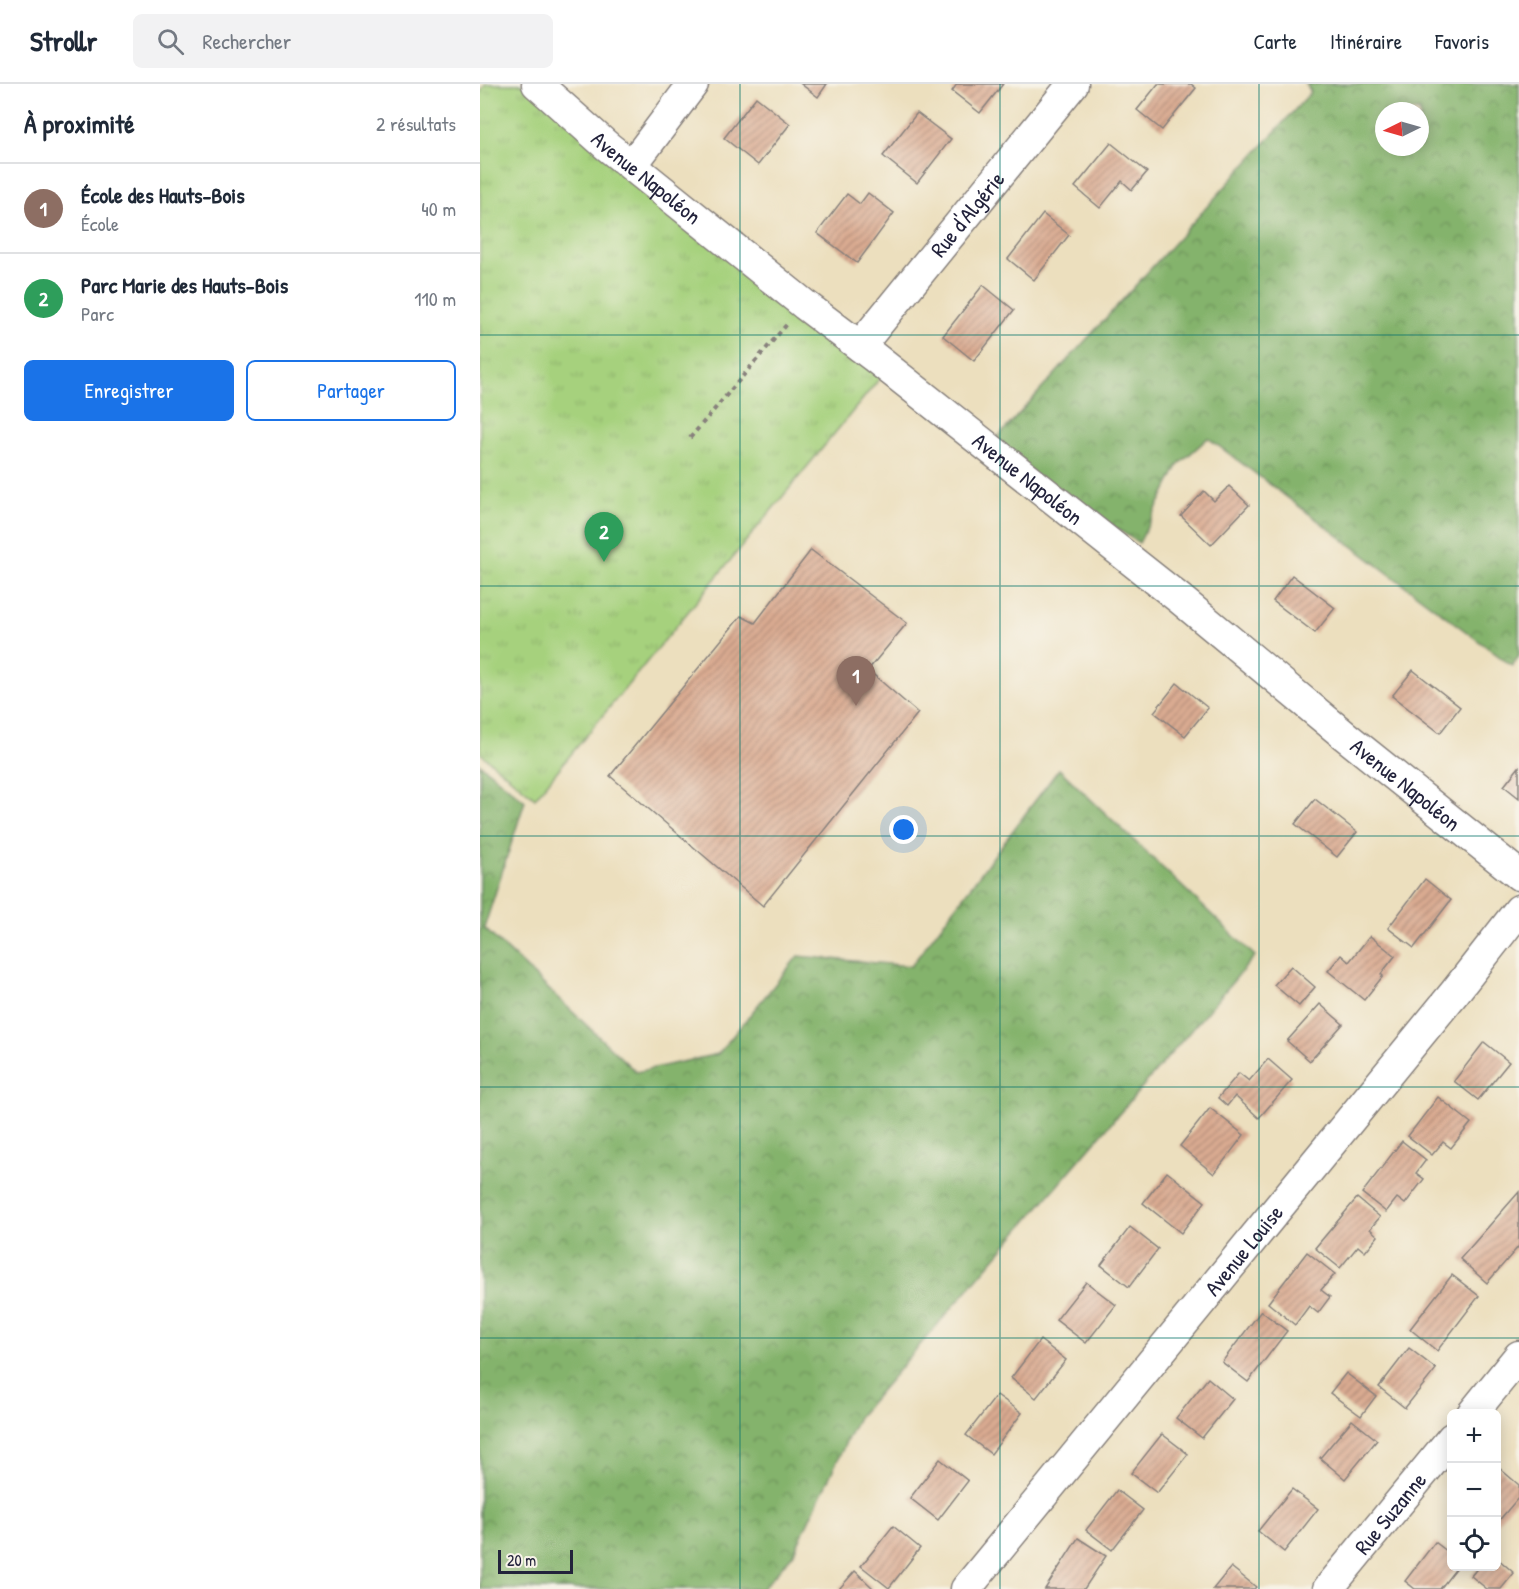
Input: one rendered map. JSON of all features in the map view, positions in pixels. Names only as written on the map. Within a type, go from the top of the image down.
[{"type":"street","name":"Avenue Napoléon","points":[[537,84],[632,165],[805,305],[1180,599],[1344,735],[1519,875]]},
{"type":"street","points":[[632,165],[693,84]]},
{"type":"street","name":"Rue d'Algérie","points":[[860,346],[1073,84]]},
{"type":"street","name":"Avenue Louise","points":[[966,1589],[1455,992],[1519,910]]},
{"type":"street","points":[[1475,1409],[1519,1356]]},
{"type":"street","name":"Rue Suzanne","points":[[1328,1589],[1447,1444]]},
{"type":"path","points":[[690,438],[768,344],[805,305]]},
{"type":"green space","points":[[486,84],[530,84],[885,372],[535,798],[480,753],[480,92]]},
{"type":"green space","points":[[1306,84],[1519,84],[1519,656],[1512,666],[1208,438],[1179,464],[1139,543],[989,447],[1311,92]]},
{"type":"green space","points":[[480,764],[525,801],[484,928],[636,1072],[718,1054],[798,956],[911,966],[1059,769],[1255,956],[858,1417],[793,1554],[762,1589],[480,1589]]},
{"type":"building","points":[[801,84],[827,84],[818,97]]},
{"type":"building","points":[[957,84],[1003,84],[980,113],[952,91]]},
{"type":"building","points":[[1158,84],[1191,84],[1196,88],[1162,130],[1137,110]]},
{"type":"building","points":[[756,97],[790,124],[758,165],[724,138]]},
{"type":"building","points":[[917,113],[951,139],[917,183],[883,156]]},
{"type":"building","points":[[1111,143],[1147,172],[1132,190],[1122,181],[1100,208],[1075,187]]},
{"type":"building","points":[[868,193],[894,213],[857,263],[817,233],[847,194],[860,204]]},
{"type":"building","points":[[1043,214],[1069,235],[1034,280],[1008,259]]},
{"type":"building","points":[[983,285],[1014,310],[974,361],[943,336]]},
{"type":"building","points":[[1229,486],[1249,505],[1211,545],[1181,516],[1204,491],[1214,501]]},
{"type":"building","points":[[811,550],[907,623],[868,670],[918,713],[763,906],[610,776],[741,616],[755,623]]},
{"type":"building","points":[[1292,575],[1335,608],[1315,633],[1273,601]]},
{"type":"building","points":[[1413,670],[1460,707],[1440,733],[1392,696]]},
{"type":"building","points":[[1177,683],[1208,708],[1185,736],[1154,712]]},
{"type":"building","points":[[1519,767],[1519,798],[1504,786]]},
{"type":"building","points":[[1315,799],[1357,832],[1337,857],[1295,824]]},
{"type":"building","points":[[1425,879],[1451,900],[1414,948],[1388,928]]},
{"type":"building","points":[[1370,936],[1395,956],[1364,1000],[1328,971],[1341,955],[1349,962]]},
{"type":"building","points":[[1291,966],[1315,987],[1299,1006],[1274,985]]},
{"type":"building","points":[[1320,1004],[1343,1024],[1310,1061],[1287,1041]]},
{"type":"building","points":[[1484,1042],[1509,1062],[1478,1100],[1454,1081]]},
{"type":"building","points":[[1268,1059],[1292,1080],[1259,1118],[1235,1096],[1227,1106],[1218,1098],[1239,1073],[1249,1081]]},
{"type":"building","points":[[1438,1097],[1471,1123],[1451,1148],[1443,1142],[1432,1155],[1408,1136]]},
{"type":"building","points":[[1210,1108],[1244,1135],[1214,1174],[1180,1146]]},
{"type":"building","points":[[1402,1141],[1426,1160],[1416,1173],[1424,1179],[1405,1204],[1397,1198],[1386,1212],[1362,1193]]},
{"type":"building","points":[[1167,1172],[1205,1202],[1181,1233],[1143,1203]]},
{"type":"building","points":[[1519,1192],[1519,1246],[1487,1283],[1460,1259]]},
{"type":"building","points":[[1357,1198],[1380,1217],[1370,1229],[1378,1236],[1365,1252],[1358,1246],[1340,1268],[1315,1248]]},
{"type":"building","points":[[1130,1227],[1158,1249],[1129,1287],[1101,1265]]},
{"type":"building","points":[[1307,1252],[1335,1274],[1321,1290],[1330,1297],[1318,1313],[1309,1306],[1295,1325],[1268,1303]]},
{"type":"building","points":[[1452,1275],[1479,1296],[1437,1351],[1410,1329]]},
{"type":"building","points":[[1086,1282],[1116,1305],[1086,1343],[1056,1320]]},
{"type":"building","points":[[1261,1311],[1287,1331],[1248,1382],[1222,1362]]},
{"type":"building","points":[[1040,1340],[1066,1360],[1036,1398],[1011,1378]]},
{"type":"building","points":[[1409,1348],[1436,1369],[1405,1408],[1379,1387]]},
{"type":"building","points":[[1346,1373],[1376,1396],[1361,1416],[1330,1393]]},
{"type":"building","points":[[1208,1378],[1233,1399],[1202,1438],[1176,1418]]},
{"type":"building","points":[[997,1395],[1022,1413],[991,1454],[966,1435]]},
{"type":"building","points":[[1352,1420],[1377,1440],[1345,1479],[1320,1458]]},
{"type":"building","points":[[1162,1434],[1188,1454],[1157,1493],[1131,1473]]},
{"type":"building","points":[[940,1459],[968,1481],[938,1520],[910,1498]]},
{"type":"building","points":[[1501,1470],[1519,1485],[1519,1497],[1501,1518]]},
{"type":"building","points":[[1292,1489],[1318,1509],[1284,1552],[1258,1531]]},
{"type":"building","points":[[1117,1490],[1143,1510],[1112,1550],[1086,1530]]},
{"type":"building","points":[[893,1526],[920,1548],[889,1588],[861,1566]]},
{"type":"building","points":[[1078,1538],[1106,1556],[1084,1589],[1045,1589]]},
{"type":"building","points":[[1435,1542],[1447,1551],[1447,1571],[1454,1571],[1440,1589],[1415,1589],[1405,1581]]},
{"type":"building","points":[[1501,1561],[1514,1573],[1501,1589],[1487,1589],[1471,1576],[1475,1571],[1501,1571]]},
{"type":"building","points":[[1231,1567],[1256,1587],[1254,1589],[1213,1589]]},
{"type":"building","points":[[855,1571],[874,1589],[839,1589]]},
{"type":"place","name":"Parc Marie des Hauts-Bois","points":[[604,562]]},
{"type":"place","name":"École des Hauts-Bois","points":[[856,706]]}]
